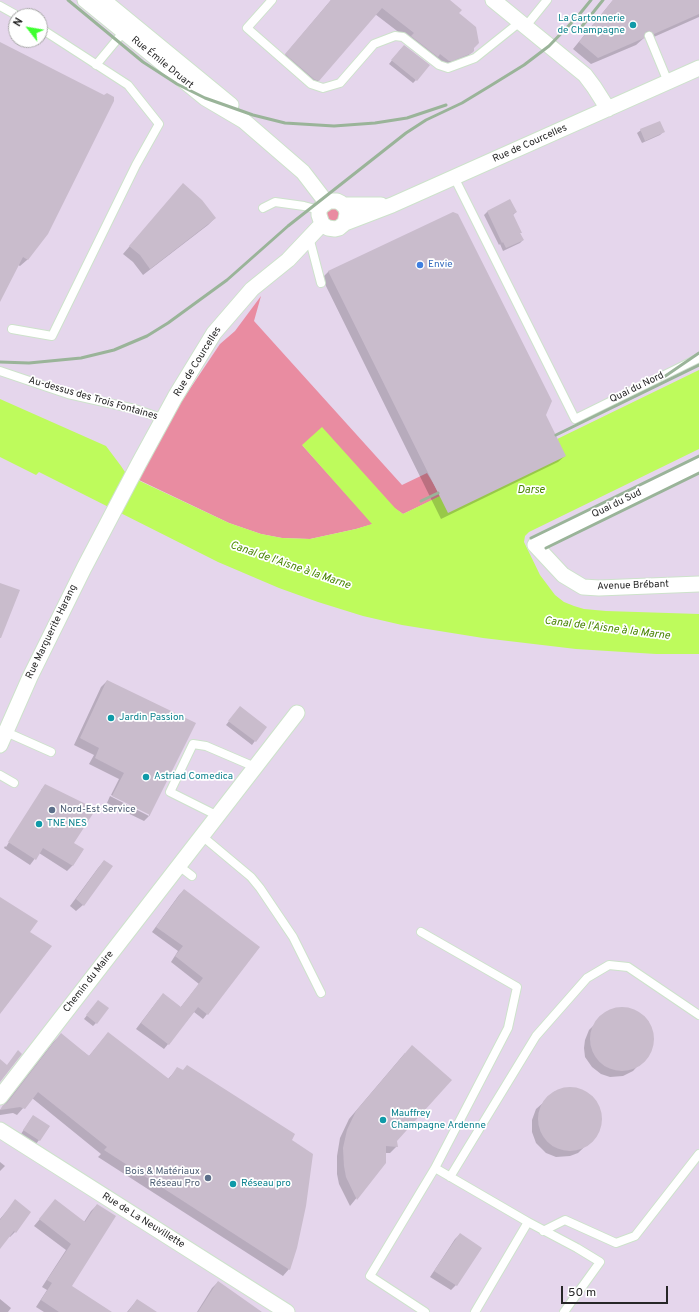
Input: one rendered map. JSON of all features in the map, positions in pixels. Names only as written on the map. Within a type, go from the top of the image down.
[{"type":"street","name":"Rue Émile Druart","points":[[85,0],[127,27],[237,110],[244,121],[303,172],[322,212]]},
{"type":"street","name":"Rue Émile Druart","points":[[103,0],[127,27]]},
{"type":"street","points":[[493,0],[585,75],[608,109]]},
{"type":"street","name":"Rue de Courcelles","points":[[322,212],[328,228],[339,228],[345,223],[392,205],[699,68]]},
{"type":"street","name":"Rue de Courcelles","points":[[138,465],[214,333],[252,289],[288,260],[309,237],[329,201],[337,201],[344,206],[392,205]]},
{"type":"street","points":[[344,206],[347,214],[345,223]]},
{"type":"street","name":"Quai du Sud","points":[[535,544],[699,464]]},
{"type":"street","name":"Rue Marguerite Harang","points":[[2,734],[84,568],[138,465]]},
{"type":"street","name":"Avenue Brébant","points":[[535,544],[563,575],[583,587],[599,588],[699,584]]},
{"type":"street","name":"Chemin du Maire","points":[[0,1097],[297,713]]},
{"type":"street","name":"Rue de La Neuvillette","points":[[0,1130],[287,1312]]},
{"type":"lane","points":[[272,0],[247,28],[311,84],[323,88],[340,83],[374,44],[395,36],[403,37],[440,65],[448,68],[476,58],[523,24],[547,0]]},
{"type":"lane","points":[[96,65],[127,27]]},
{"type":"lane","points":[[12,329],[52,336],[136,165],[159,124],[128,85],[48,33]]},
{"type":"lane","points":[[649,36],[668,82]]},
{"type":"lane","name":"Quai du Nord","points":[[454,177],[575,419],[699,358]]},
{"type":"lane","points":[[263,208],[276,202],[304,206],[322,212]]},
{"type":"lane","points":[[309,237],[322,283]]},
{"type":"lane","name":"Au-dessus des Trois Fontaines","points":[[0,371],[68,394],[135,408],[164,419]]},
{"type":"lane","name":"Rue Marguerite Harang","points":[[2,734],[51,752]]},
{"type":"lane","points":[[218,816],[170,792],[193,744],[206,746],[255,767]]},
{"type":"lane","points":[[0,775],[14,783]]},
{"type":"lane","points":[[202,836],[252,877],[293,937],[321,993]]},
{"type":"lane","points":[[179,866],[192,876]]},
{"type":"lane","points":[[421,932],[517,988],[508,1028],[435,1168],[370,1276],[425,1312]]},
{"type":"lane","points":[[450,1177],[536,1036],[587,978],[609,965],[628,967],[699,1015]]},
{"type":"lane","points":[[543,1231],[565,1220],[616,1243],[634,1236],[699,1154]]},
{"type":"lane","points":[[435,1168],[543,1231],[577,1248],[600,1262],[564,1312]]},
{"type":"lane","points":[[475,1312],[528,1222]]},
{"type":"shaded area","points":[[330,203],[345,216],[331,226],[322,210]]},
{"type":"shaded area","points":[[261,296],[254,321],[402,485],[427,473],[441,496],[403,514],[302,445],[373,524],[310,539],[282,538],[261,534],[229,523],[139,480],[169,420],[220,344],[235,331]]},
{"type":"water","points":[[699,370],[699,449],[529,532],[525,536],[524,542],[540,575],[555,595],[564,602],[584,609],[606,611],[699,614],[699,654],[656,654],[576,649],[483,638],[402,625],[363,616],[279,588],[218,562],[39,472],[36,475],[0,457],[0,399],[106,446],[127,475],[229,523],[261,534],[282,538],[310,539],[372,524],[302,445],[322,427],[395,508],[403,514]]},
{"type":"building","points":[[331,0],[450,0],[462,10],[459,13],[476,27],[479,43],[474,48],[472,53],[449,61],[440,54],[438,57],[411,36],[414,33],[382,8],[319,81],[314,79],[285,54]]},
{"type":"building","name":"La Cartonnerie de Champagne","points":[[613,0],[699,0],[699,14],[654,34],[647,31],[644,38],[598,58],[579,42]]},
{"type":"building","points":[[0,42],[8,46],[8,48],[12,48],[104,95],[107,93],[114,97],[114,101],[48,234],[28,260],[23,257],[0,302]]},
{"type":"building","points":[[404,45],[430,65],[417,81],[391,60]]},
{"type":"building","points":[[660,121],[665,132],[645,141],[640,129]]},
{"type":"building","points":[[183,183],[202,200],[216,218],[150,269],[140,255],[129,246]]},
{"type":"building","points":[[510,199],[517,212],[513,214],[524,240],[506,248],[503,242],[502,243],[487,211]]},
{"type":"building","points":[[453,212],[458,214],[552,401],[546,415],[566,456],[448,513],[328,271]]},
{"type":"building","points":[[0,583],[20,590],[1,638],[0,638]]},
{"type":"building","points":[[107,680],[196,723],[150,815],[112,796],[124,773],[95,758],[99,748],[80,738]]},
{"type":"building","points":[[240,706],[267,727],[256,742],[228,721]]},
{"type":"building","points":[[45,784],[96,809],[74,843],[84,849],[73,866],[43,848],[36,860],[8,842]]},
{"type":"building","points":[[104,860],[113,866],[84,906],[76,899]]},
{"type":"building","points":[[184,889],[260,947],[208,1015],[198,1007],[169,1045],[141,1023],[163,993],[181,1007],[203,978],[175,956],[183,946],[156,927]]},
{"type":"building","points":[[0,897],[38,921],[30,932],[52,946],[0,1014]]},
{"type":"building","points":[[98,1000],[109,1008],[97,1024],[86,1015]]},
{"type":"building","points":[[622,1007],[640,1012],[645,1016],[649,1021],[654,1039],[649,1057],[645,1062],[640,1066],[622,1071],[604,1066],[599,1062],[595,1057],[590,1039],[595,1021],[599,1016],[604,1012]]},
{"type":"building","name":"Réseau pro","points":[[108,1032],[169,1079],[177,1067],[183,1070],[187,1065],[295,1134],[292,1140],[313,1154],[306,1206],[297,1248],[290,1270],[104,1150],[107,1147],[38,1092],[25,1109],[20,1107],[0,1110],[61,1033],[89,1056]]},
{"type":"building","name":"Mauffrey Champagne Ardenne","points":[[412,1045],[452,1080],[397,1141],[398,1147],[386,1146],[386,1163],[357,1200],[346,1177],[344,1166],[343,1148],[347,1130],[356,1111]]},
{"type":"building","points":[[18,1050],[22,1054],[0,1082],[0,1059],[7,1065]]},
{"type":"building","points":[[570,1087],[582,1089],[593,1096],[600,1107],[602,1119],[600,1131],[593,1142],[582,1149],[570,1151],[558,1149],[547,1142],[540,1131],[538,1119],[540,1107],[547,1096],[558,1089]]},
{"type":"building","points":[[33,1115],[50,1126],[40,1141],[23,1130]]},
{"type":"building","points":[[15,1199],[31,1212],[16,1233],[14,1231],[0,1249],[0,1220]]},
{"type":"building","points":[[55,1199],[85,1222],[97,1204],[116,1216],[72,1286],[112,1312],[59,1312],[41,1300],[52,1283],[47,1280],[71,1244],[39,1219]]},
{"type":"building","points":[[460,1233],[482,1248],[457,1286],[434,1271]]},
{"type":"building","points":[[218,1281],[262,1312],[198,1312]]},
{"type":"building","points":[[137,1299],[157,1312],[128,1312]]},
{"type":"railway","points":[[68,0],[143,62],[177,84],[205,98],[253,115],[285,123],[334,126],[375,123],[407,118],[446,105]]},
{"type":"railway","points":[[0,362],[29,363],[81,358],[114,350],[147,336],[168,323],[227,280],[288,226],[406,133],[426,120],[462,103],[524,65],[549,46],[591,0]]},
{"type":"railway","points":[[579,30],[603,0]]},
{"type":"railway","points":[[661,379],[699,353]]},
{"type":"railway","points":[[556,435],[699,365]]},
{"type":"railway","points":[[531,538],[699,456]]},
{"type":"railway","points":[[546,548],[699,473]]},
{"type":"railway","points":[[421,501],[438,493]]},
{"type":"place","name":"La Cartonnerie de Champagne","points":[[633,25]]},
{"type":"place","name":"Envie","points":[[420,265]]},
{"type":"place","name":"Jardin Passion","points":[[111,718]]},
{"type":"place","name":"Astriad Comedica","points":[[146,777]]},
{"type":"place","name":"Nord-Est Service","points":[[52,810]]},
{"type":"place","name":"TNE NES","points":[[39,824]]},
{"type":"place","name":"Mauffrey Champagne Ardenne","points":[[383,1120]]},
{"type":"place","name":"Bois & Matériaux Réseau Pro","points":[[208,1178]]},
{"type":"place","name":"Réseau pro","points":[[233,1184]]},
{"type":"water label","name":"Darse","points":[[531,491]]},
{"type":"water label","name":"Canal de l'Aisne à la Marne","points":[[290,566]]},
{"type":"water label","name":"Canal de l'Aisne à la Marne","points":[[607,629]]}]
